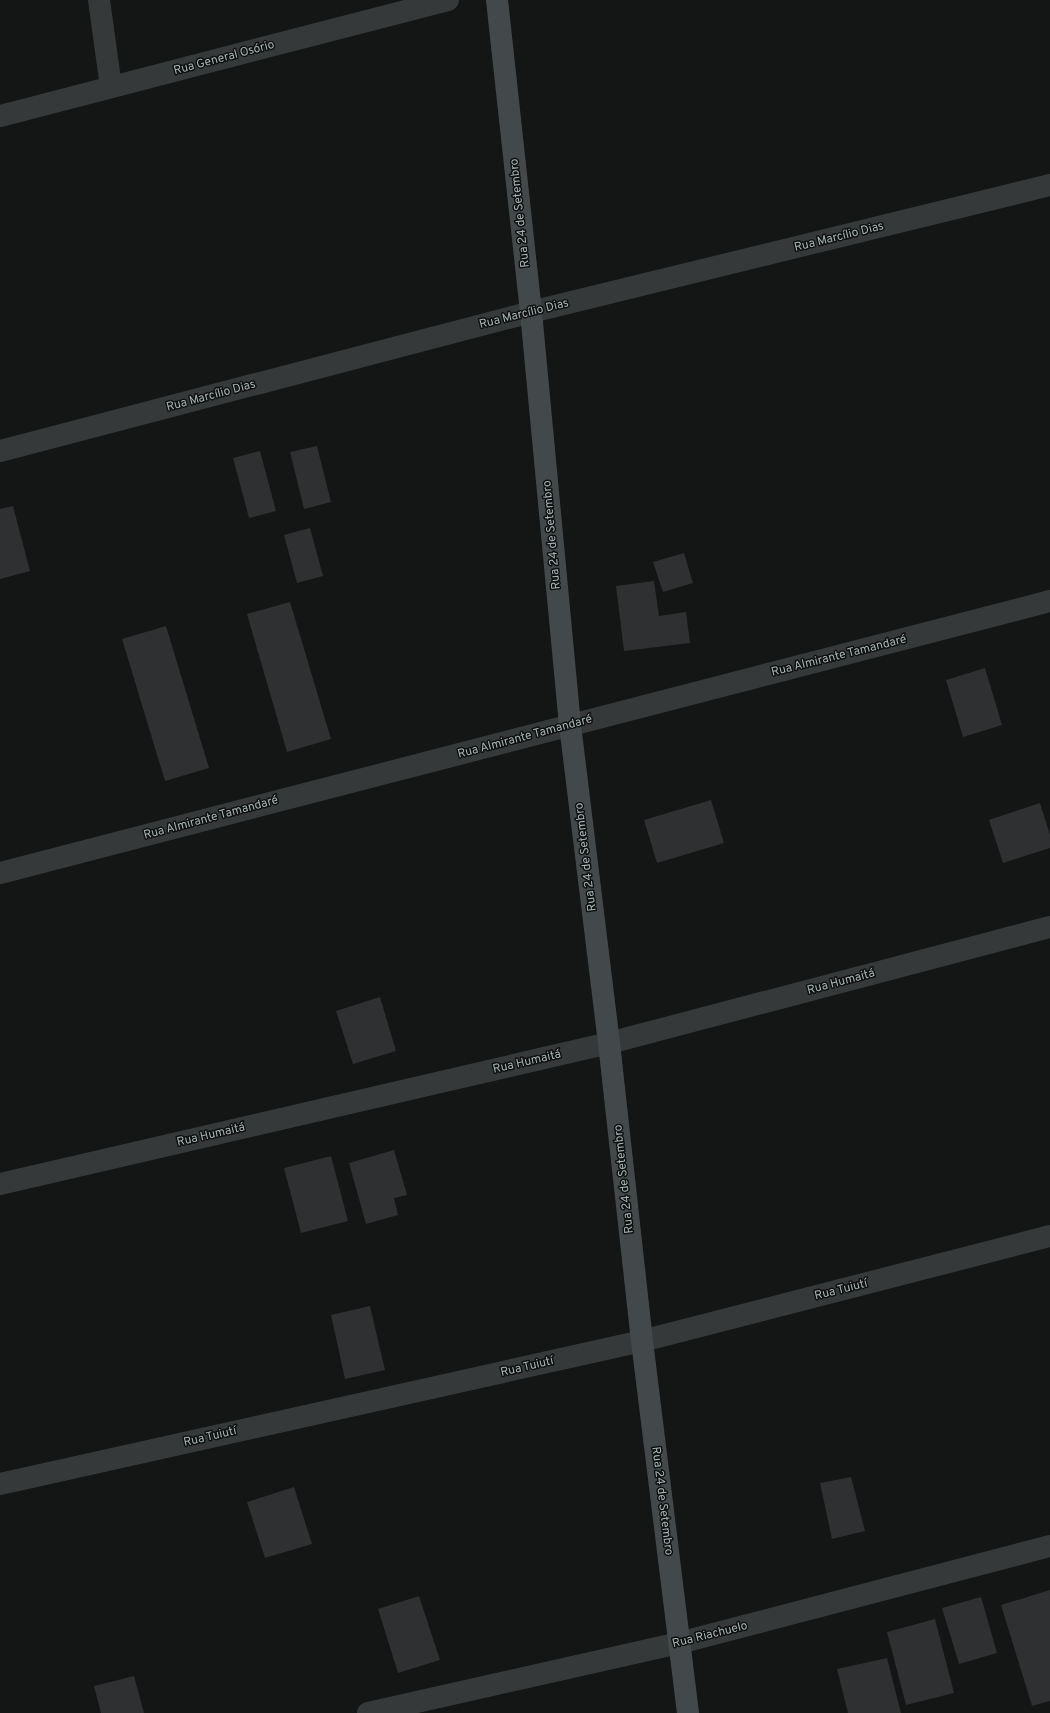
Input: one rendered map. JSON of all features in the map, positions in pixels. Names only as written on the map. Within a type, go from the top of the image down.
[{"type":"street","points":[[99,0],[111,87]]},
{"type":"street","name":"Rua General Osório","points":[[0,116],[448,0]]},
{"type":"street","name":"Rua 24 de Setembro","points":[[497,0],[531,312],[570,725],[609,1043],[642,1341],[688,1713]]},
{"type":"street","name":"Rua Marcílio Dias","points":[[0,451],[531,312],[1050,185]]},
{"type":"street","name":"Rua Almirante Tamandaré","points":[[0,873],[1050,601]]},
{"type":"street","name":"Rua Humaitá","points":[[0,1184],[609,1043],[1050,927]]},
{"type":"street","name":"Rua Tuiutí","points":[[0,1484],[642,1341],[1050,1236]]},
{"type":"street","name":"Rua Riachuelo","points":[[368,1713],[679,1643],[1050,1546]]},
{"type":"building","points":[[317,446],[331,502],[304,509],[290,452]]},
{"type":"building","points":[[260,451],[276,511],[249,518],[233,458]]},
{"type":"building","points":[[13,506],[30,571],[0,579],[0,509]]},
{"type":"building","points":[[310,528],[323,576],[297,583],[284,535]]},
{"type":"building","points":[[684,553],[693,583],[663,592],[653,562]]},
{"type":"building","points":[[654,581],[659,616],[686,612],[690,643],[624,651],[616,586]]},
{"type":"building","points":[[290,602],[331,739],[287,752],[247,614]]},
{"type":"building","points":[[166,626],[209,768],[165,781],[122,639]]},
{"type":"building","points":[[985,668],[1002,725],[963,737],[946,680]]},
{"type":"building","points":[[711,800],[724,843],[657,863],[644,820]]},
{"type":"building","points":[[1040,803],[1050,835],[1050,848],[1003,863],[989,820]]},
{"type":"building","points":[[380,997],[396,1051],[353,1064],[336,1011]]},
{"type":"building","points":[[394,1150],[407,1195],[394,1198],[398,1215],[366,1224],[349,1163]]},
{"type":"building","points":[[331,1156],[348,1221],[301,1233],[284,1168]]},
{"type":"building","points":[[370,1306],[385,1370],[345,1379],[331,1315]]},
{"type":"building","points":[[851,1477],[865,1531],[832,1539],[820,1483]]},
{"type":"building","points":[[294,1487],[312,1544],[265,1558],[247,1502]]},
{"type":"building","points":[[1050,1590],[1050,1701],[1032,1706],[1001,1605]]},
{"type":"building","points":[[419,1596],[440,1660],[398,1673],[378,1609]]},
{"type":"building","points":[[981,1597],[997,1653],[959,1664],[942,1608]]},
{"type":"building","points":[[935,1619],[954,1693],[906,1705],[887,1632]]},
{"type":"building","points":[[887,1658],[901,1713],[848,1713],[837,1669]]},
{"type":"building","points":[[134,1676],[144,1713],[101,1713],[94,1686]]}]
